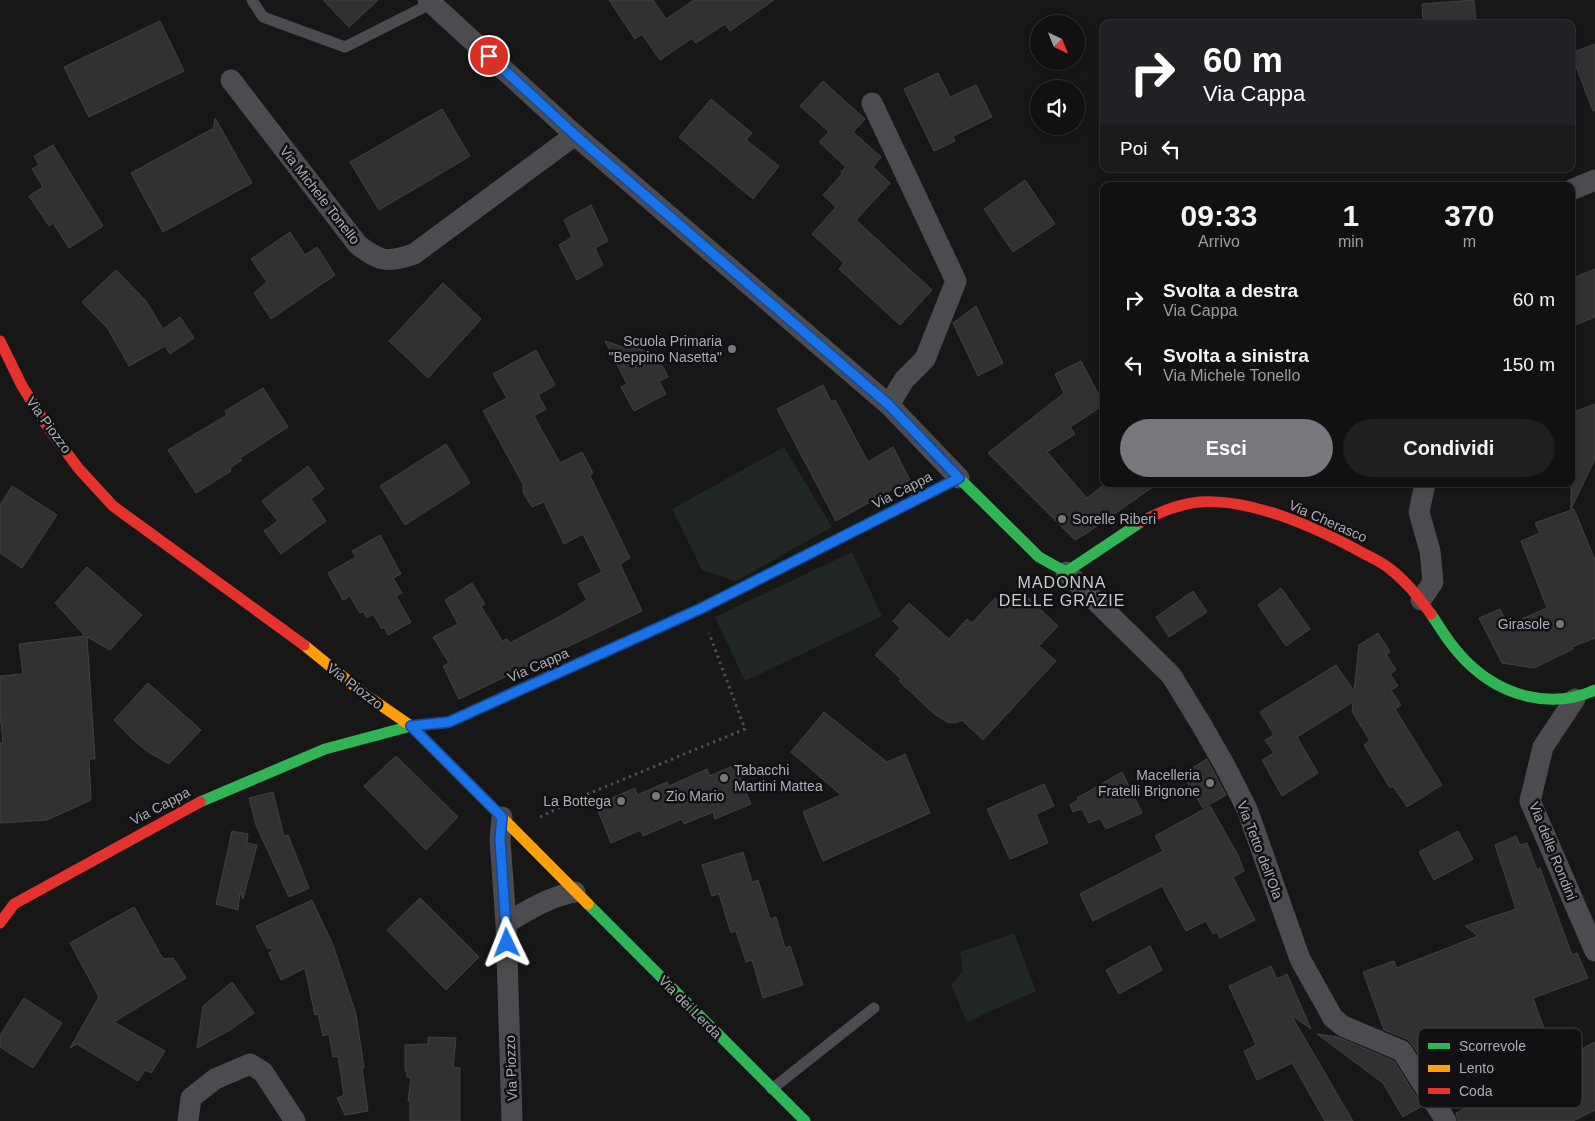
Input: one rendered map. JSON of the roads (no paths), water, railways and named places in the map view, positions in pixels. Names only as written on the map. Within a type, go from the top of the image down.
[{"type":"street","points":[[432,1],[575,135],[889,405],[1039,557],[1066,572]]},
{"type":"street","name":"Via Michele Tonello","points":[[231,80],[358,245],[376,259],[393,261],[414,254],[575,135]]},
{"type":"street","points":[[872,103],[956,281],[925,359],[904,380],[889,405]]},
{"type":"street","points":[[1575,188],[1595,180]]},
{"type":"street","name":"Via Piozzo","points":[[0,341],[11,369],[39,415],[96,488],[113,506],[297,640],[363,693],[411,726],[509,823],[500,840],[506,924],[512,1121]]},
{"type":"street","name":"Via Cappa","points":[[0,923],[14,904],[191,806],[325,749],[411,726],[449,722],[700,609],[959,478]]},
{"type":"street","points":[[1421,600],[1433,582],[1430,551],[1419,512],[1424,487]]},
{"type":"street","name":"Via Cherasco","points":[[1066,572],[1123,532],[1164,511],[1197,502],[1233,503],[1273,513],[1337,538],[1392,569],[1421,600],[1462,660],[1489,683],[1529,697],[1546,700],[1575,699],[1595,690]]},
{"type":"street","name":"Via Tetto dell'Ola","points":[[1066,572],[1171,675],[1210,740],[1246,809],[1300,959],[1333,1018],[1343,1026],[1402,1051],[1418,1076]]},
{"type":"street","name":"Via delle Rondini","points":[[1575,699],[1542,747],[1530,802],[1595,951]]},
{"type":"street","name":"Via dei Lerda","points":[[509,823],[575,892],[805,1121]]},
{"type":"street","points":[[506,924],[539,903],[559,895],[575,892]]},
{"type":"street","points":[[188,1121],[191,1098],[215,1079],[250,1064],[263,1072],[295,1121]]},
{"type":"street","name":"Via Tetto dell'Ola","points":[[1438,1108],[1446,1121]]},
{"type":"lane","points":[[252,0],[263,17],[345,47],[432,1]]},
{"type":"lane","points":[[772,1089],[874,1008]]},
{"type":"place","name":"Scuola Primaria \"Beppino Nasetta\"","points":[[732,349]]},
{"type":"place","name":"Sorelle Riberi","points":[[1062,519]]},
{"type":"place","name":"Girasole","points":[[1560,624]]},
{"type":"place","name":"Tabacchi Martini Mattea","points":[[724,778]]},
{"type":"place","name":"Macelleria Fratelli Brignone","points":[[1210,783]]},
{"type":"place","name":"Zio Mario","points":[[656,796]]},
{"type":"place","name":"La Bottega","points":[[621,801]]},
{"type":"district","name":"MADONNA DELLE GRAZIE","points":[[1062,591]]}]
